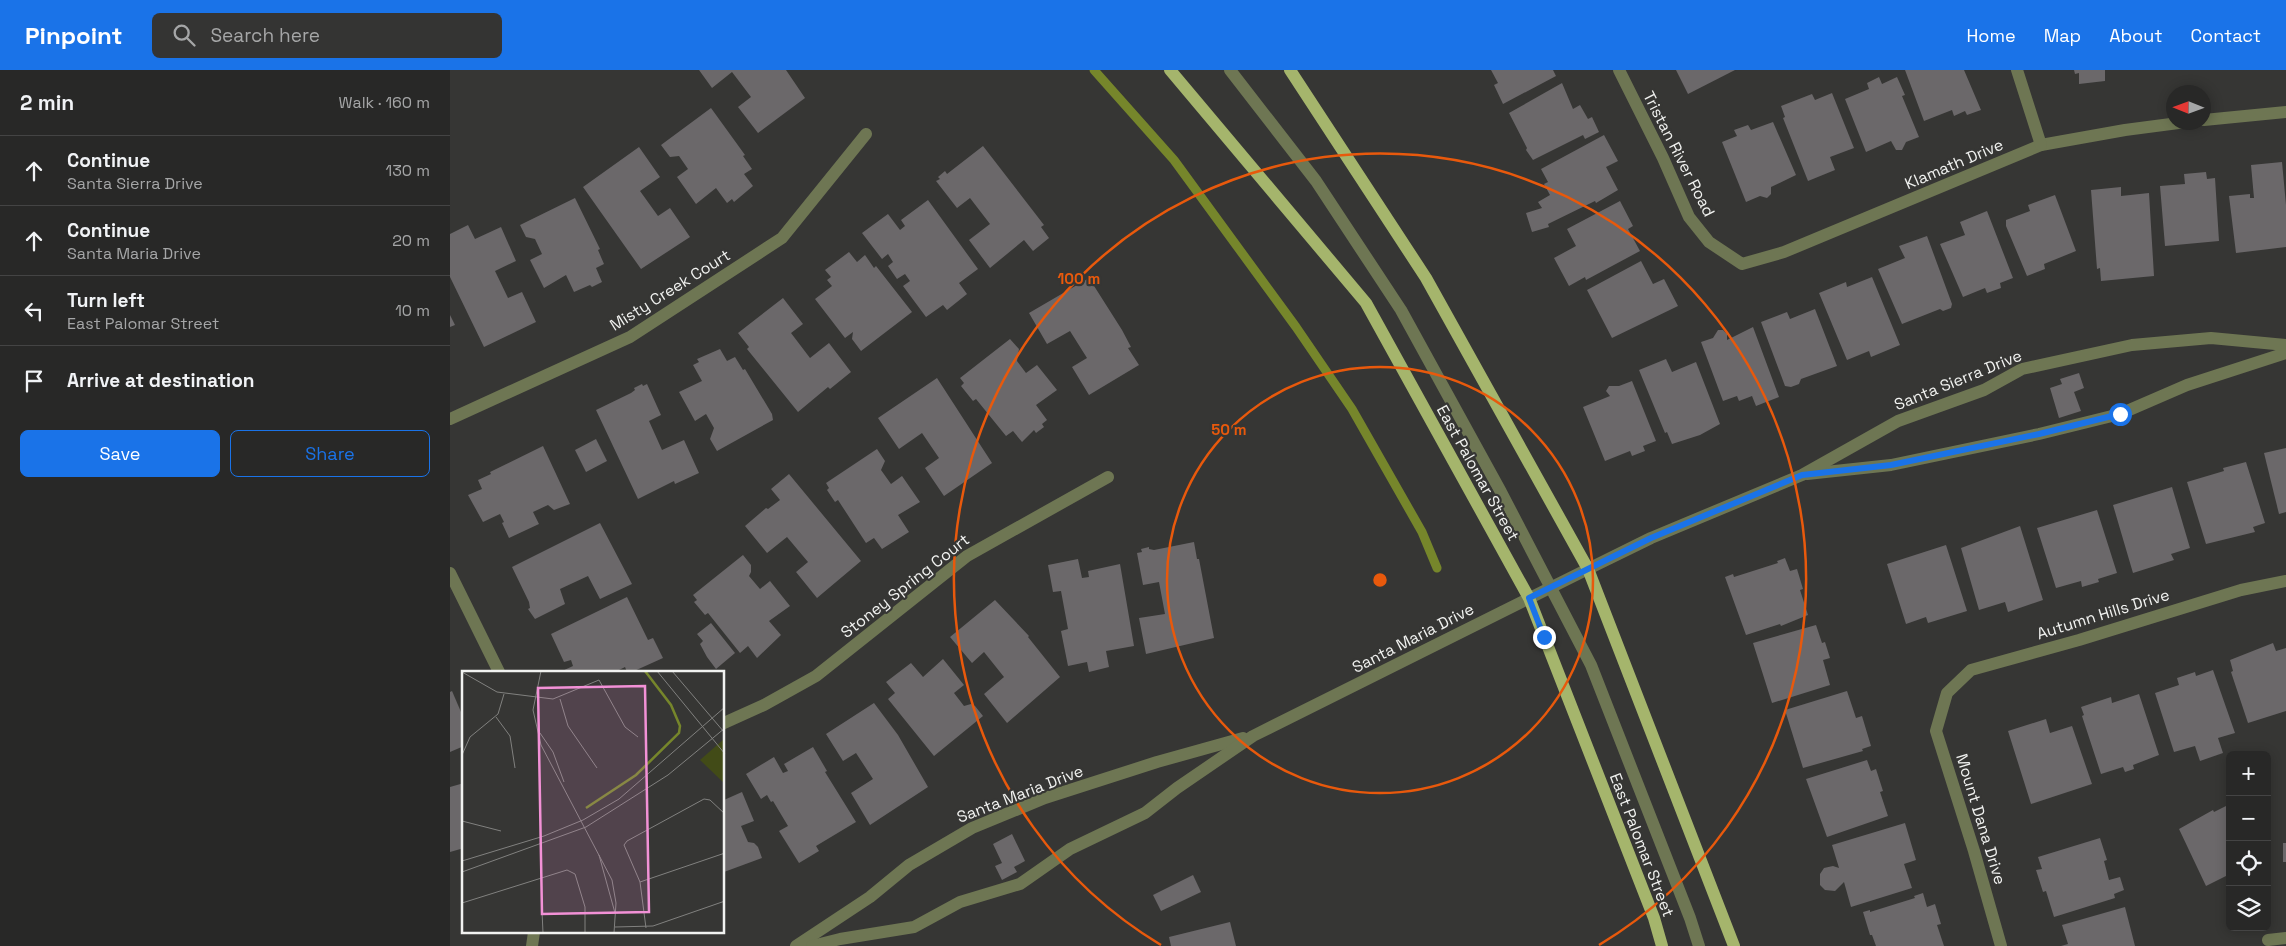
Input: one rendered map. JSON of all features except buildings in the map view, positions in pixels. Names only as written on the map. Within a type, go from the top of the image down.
[{"type":"main road","name":"East Palomar Street","points":[[1170,70],[1366,302],[1529,598],[1654,918],[1662,946]]},
{"type":"main road","points":[[1290,70],[1426,278],[1588,569],[1734,946]]},
{"type":"street","points":[[1230,70],[1316,181],[1401,310],[1501,492],[1591,665],[1690,918],[1699,946]]},
{"type":"street","name":"Tristan River Road","points":[[1619,70],[1663,158],[1689,217],[1709,242],[1742,264]]},
{"type":"street","points":[[2017,70],[2041,145]]},
{"type":"street","points":[[2211,119],[2286,112]]},
{"type":"street","name":"Klamath Drive","points":[[1742,264],[1784,252],[2041,145],[2166,125]]},
{"type":"street","name":"Misty Creek Court","points":[[450,419],[630,336],[782,238],[866,134]]},
{"type":"street","name":"Santa Sierra Drive","points":[[1588,569],[1651,538],[1802,475],[1898,421],[1984,390],[2022,369],[2132,345],[2211,338],[2286,344]]},
{"type":"street","name":"Santa Sierra Drive","points":[[1802,475],[1891,465],[2039,434],[2120,414],[2187,385],[2286,353]]},
{"type":"street","name":"Stoney Spring Court","points":[[725,723],[764,706],[816,676],[967,556],[1108,476]]},
{"type":"street","name":"Santa Maria Drive","points":[[812,946],[840,939],[914,927],[960,902],[1020,884],[1070,849],[1145,813],[1253,736],[1588,569]]},
{"type":"street","points":[[450,573],[499,671]]},
{"type":"street","name":"Autumn Hills Drive","points":[[1944,702],[1947,692],[1971,670],[2079,640],[2241,590],[2286,581]]},
{"type":"street","name":"Mount Dana Drive","points":[[1944,702],[1936,731],[1974,851],[2001,946]]},
{"type":"street","name":"Santa Maria Drive","points":[[796,946],[870,897],[909,865],[972,828],[1045,798],[1157,762],[1253,736]]},
{"type":"street","points":[[2268,940],[2286,938]]},
{"type":"waterway","points":[[1094,70],[1174,160],[1296,327],[1352,409],[1422,532],[1437,568]]},
{"type":"route","points":[[1544,637],[1529,598],[1626,552],[1651,538],[1802,475],[1891,465],[1968,450],[2120,414]]}]
